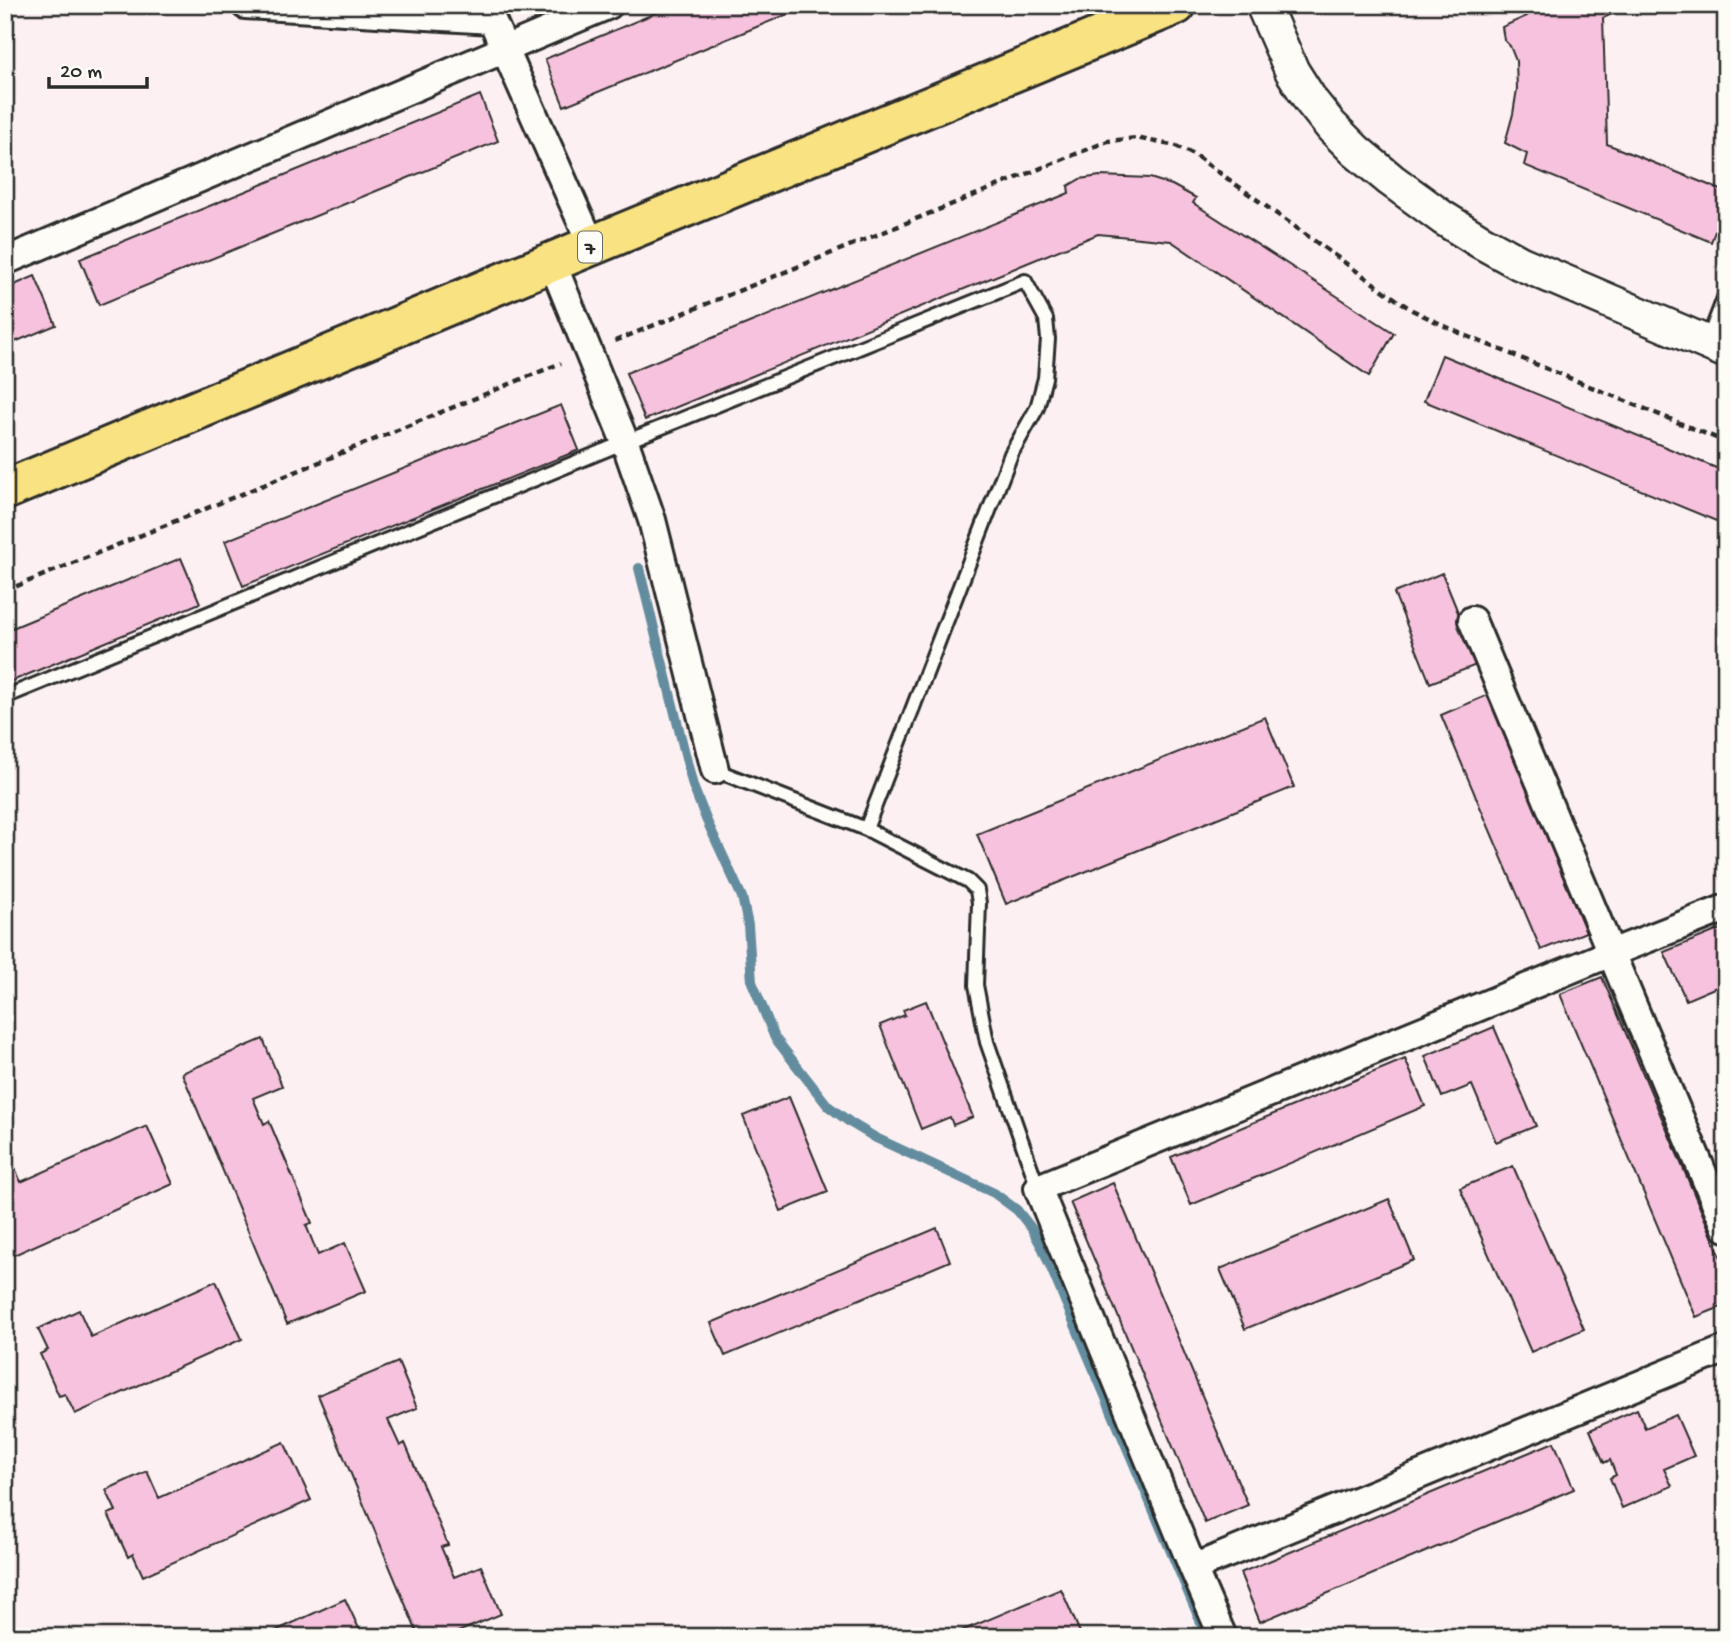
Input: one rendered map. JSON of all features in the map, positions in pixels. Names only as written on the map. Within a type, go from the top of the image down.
[{"type":"highway","name":"7","points":[[5,490],[1176,5]]},
{"type":"street","points":[[245,5],[492,20],[592,246]]},
{"type":"street","points":[[5,261],[609,5]]},
{"type":"street","points":[[1263,5],[1292,71],[1311,101],[1339,134],[1391,180],[1443,218],[1520,262],[1716,347]]},
{"type":"street","points":[[552,262],[625,442],[652,520],[715,770]]},
{"type":"street","points":[[1472,620],[1726,1228]]},
{"type":"street","points":[[1223,1637],[1038,1188],[1726,908]]},
{"type":"street","points":[[1193,1568],[1726,1349]]},
{"type":"lane","points":[[5,697],[1025,281],[1046,319],[1048,340],[1045,378],[1037,408],[1011,454],[866,829]]},
{"type":"lane","points":[[1716,347],[1726,293]]},
{"type":"lane","points":[[715,770],[866,829],[968,881],[976,890],[979,903],[976,985],[987,1042],[1038,1188]]},
{"type":"building","points":[[675,5],[810,5],[564,106],[545,59]]},
{"type":"building","points":[[1523,5],[1632,5],[1603,18],[1607,144],[1726,192],[1726,202],[1711,242],[1524,165],[1527,154],[1505,143],[1517,89],[1516,61],[1510,46],[1504,40],[1502,27],[1527,16]]},
{"type":"building","points":[[480,95],[498,141],[99,305],[80,259]]},
{"type":"building","points":[[1100,176],[1150,178],[1172,185],[1196,198],[1193,203],[1394,333],[1369,376],[1171,241],[1098,234],[645,420],[626,373],[1069,193],[1068,186],[1080,179]]},
{"type":"building","points":[[35,276],[56,325],[5,346],[5,289]]},
{"type":"building","points":[[1442,355],[1726,472],[1726,525],[1424,401]]},
{"type":"building","points":[[561,405],[579,450],[243,586],[225,541]]},
{"type":"building","points":[[181,558],[200,603],[5,684],[5,631]]},
{"type":"building","points":[[1442,573],[1479,664],[1430,683],[1394,593]]},
{"type":"building","points":[[1488,695],[1586,932],[1541,950],[1441,715]]},
{"type":"building","points":[[1265,717],[1294,787],[1006,904],[977,834]]},
{"type":"building","points":[[1726,927],[1726,983],[1686,1000],[1664,952]]},
{"type":"building","points":[[1602,977],[1726,1269],[1726,1305],[1696,1317],[1560,994]]},
{"type":"building","points":[[926,1001],[973,1117],[953,1125],[950,1117],[921,1129],[880,1025],[905,1015],[903,1010]]},
{"type":"building","points":[[1494,1027],[1536,1126],[1496,1142],[1472,1085],[1442,1097],[1425,1056]]},
{"type":"building","points":[[263,1039],[282,1086],[253,1098],[264,1124],[269,1121],[312,1223],[306,1225],[318,1255],[345,1243],[366,1291],[287,1324],[182,1073]]},
{"type":"building","points":[[1405,1059],[1425,1106],[1191,1205],[1171,1157]]},
{"type":"building","points":[[789,1097],[828,1192],[781,1211],[743,1116]]},
{"type":"building","points":[[147,1126],[173,1184],[5,1259],[5,1157],[9,1155],[21,1182]]},
{"type":"building","points":[[1513,1166],[1584,1329],[1531,1352],[1460,1188]]},
{"type":"building","points":[[1113,1183],[1248,1505],[1205,1523],[1070,1202]]},
{"type":"building","points":[[1389,1199],[1414,1260],[1245,1329],[1220,1269]]},
{"type":"building","points":[[937,1228],[950,1261],[725,1356],[711,1323]]},
{"type":"building","points":[[216,1281],[242,1339],[75,1414],[65,1394],[59,1396],[40,1354],[48,1350],[38,1329],[79,1310],[91,1337]]},
{"type":"building","points":[[398,1362],[417,1408],[388,1420],[400,1446],[405,1443],[448,1545],[441,1547],[454,1577],[481,1566],[501,1614],[446,1637],[419,1637],[318,1395]]},
{"type":"building","points":[[1637,1409],[1645,1428],[1676,1415],[1694,1456],[1664,1469],[1672,1486],[1622,1508],[1610,1478],[1616,1475],[1610,1460],[1604,1463],[1590,1430]]},
{"type":"building","points":[[284,1442],[311,1500],[143,1576],[133,1554],[128,1557],[108,1514],[116,1511],[106,1490],[147,1471],[159,1498]]},
{"type":"building","points":[[1554,1442],[1574,1489],[1260,1622],[1240,1573]]},
{"type":"building","points":[[1061,1589],[1082,1637],[947,1637]]},
{"type":"building","points":[[345,1599],[363,1637],[262,1637]]},
{"type":"building","points":[[208,1629],[212,1637],[190,1637]]},
{"type":"waterway","points":[[639,568],[693,786],[742,897],[748,925],[752,982],[775,1038],[828,1106],[876,1138],[994,1193],[1017,1210],[1032,1229],[1043,1249],[1207,1637]]}]
